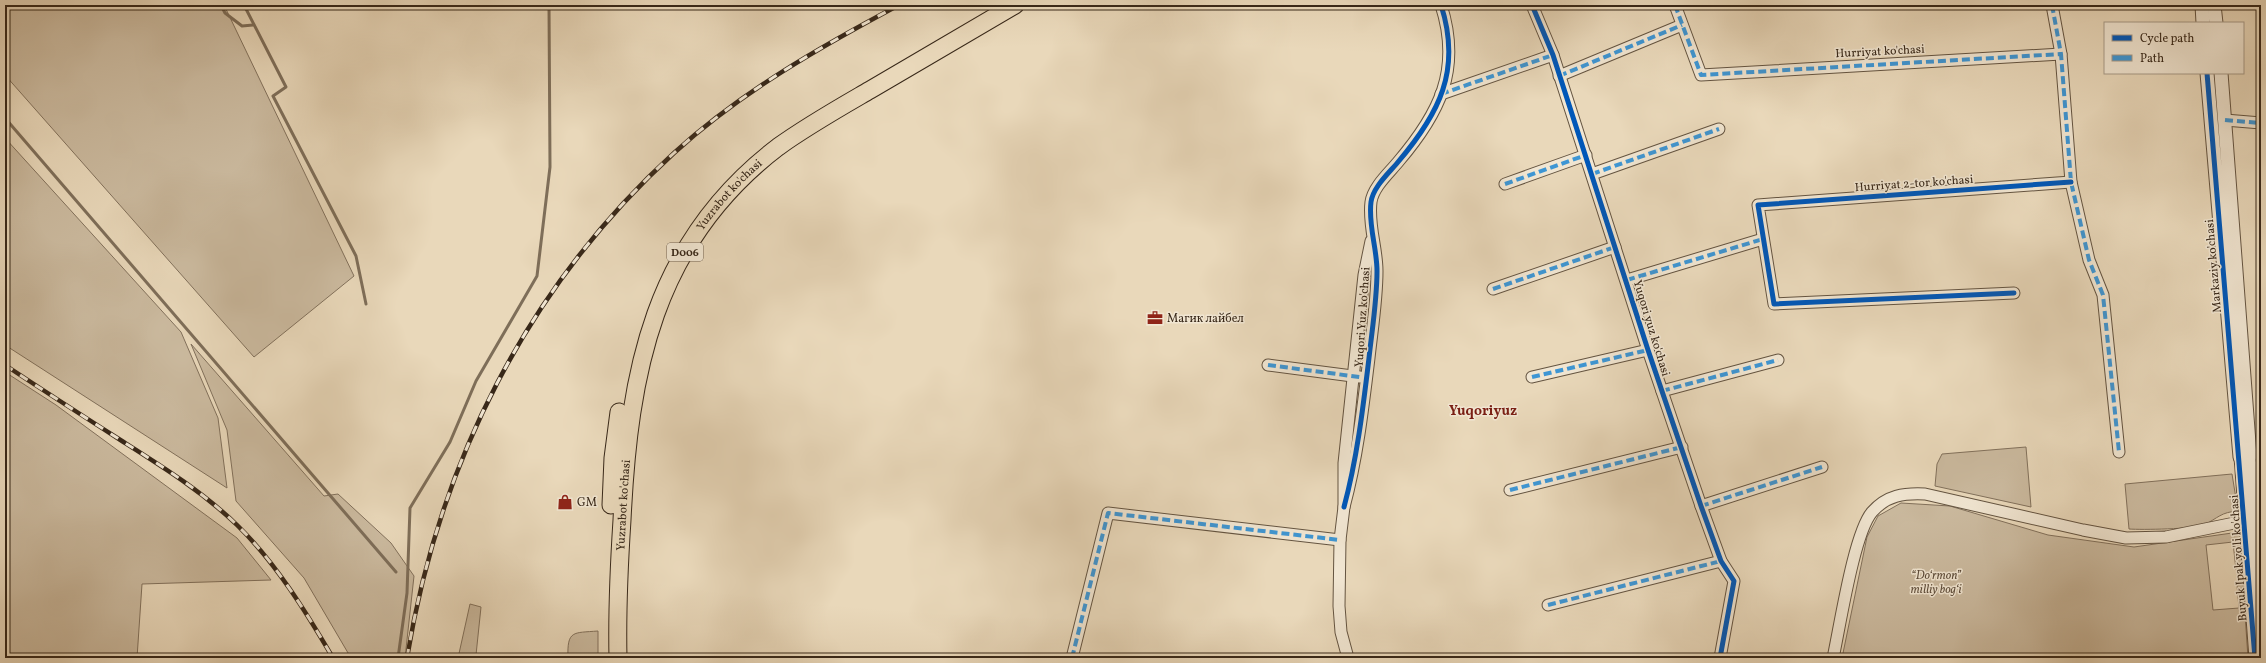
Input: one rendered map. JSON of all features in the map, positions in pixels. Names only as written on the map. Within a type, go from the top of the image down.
[{"type":"main road","name":"Yuzrabot ko'chasi","points":[[607,658],[612,480],[619,413],[637,334],[655,287],[673,252],[718,190],[745,162],[774,138],[818,107],[992,5]]},
{"type":"main road","name":"Yuzrabot ko'chasi","points":[[618,658],[622,514],[631,407],[641,359],[653,318],[683,255],[723,200],[747,175],[777,148],[813,124],[1015,5]]},
{"type":"street","name":"Yuqori Yuz ko'chasi","points":[[1344,507],[1354,471],[1367,378],[1377,270],[1372,233],[1371,201],[1382,180],[1430,121],[1441,94],[1445,82],[1449,56],[1446,24],[1441,5]]},
{"type":"street","name":"Yuqori yuz ko'chasi","points":[[1532,5],[1553,55],[1627,280],[1648,350],[1682,446],[1701,506],[1721,561],[1734,583],[1720,658]]},
{"type":"street","points":[[1559,76],[1682,25],[1675,5]]},
{"type":"street","points":[[2052,5],[2062,54],[2071,182],[2089,260],[2103,295],[2119,452]]},
{"type":"street","points":[[2202,5],[2203,22]]},
{"type":"street","points":[[2214,5],[2216,22]]},
{"type":"street","name":"Hurriyat ko'chasi","points":[[1682,25],[1701,75],[2062,54]]},
{"type":"street","points":[[1441,94],[1553,55]]},
{"type":"street","name":"Markaziy ko'chasi","points":[[2207,74],[2211,120],[2227,229]]},
{"type":"street","name":"Markaziy ko'chasi","points":[[2221,74],[2225,120],[2227,229],[2245,456]]},
{"type":"street","points":[[2211,120],[2261,123]]},
{"type":"street","points":[[1592,174],[1719,129]]},
{"type":"street","points":[[1505,184],[1586,155]]},
{"type":"street","name":"Hurriyat 2-tor ko'chasi","points":[[1763,239],[1758,205],[2071,182]]},
{"type":"street","name":"Yuqori Yuz ko'chasi","points":[[1348,658],[1341,632],[1339,606],[1340,540],[1344,507],[1344,463],[1364,275],[1372,233]]},
{"type":"street","points":[[1627,280],[1763,239],[1774,304],[2014,293]]},
{"type":"street","points":[[1493,289],[1615,247]]},
{"type":"street","points":[[1532,377],[1648,350]]},
{"type":"street","points":[[1662,391],[1778,360]]},
{"type":"street","points":[[1268,365],[1367,378]]},
{"type":"street","points":[[1510,490],[1682,446]]},
{"type":"street","name":"Buyuk Ipak yo'li ko'chasi","points":[[2245,456],[2250,520],[2255,658]]},
{"type":"street","points":[[1701,506],[1822,467]]},
{"type":"street","points":[[1833,658],[1862,531],[1873,511],[1894,496],[1907,493],[1925,494],[2126,538],[2166,536],[2250,520]]},
{"type":"street","points":[[1072,658],[1108,513],[1340,540]]},
{"type":"street","name":"Buyuk Ipak yo'li ko'chasi","points":[[2250,520],[2261,608]]},
{"type":"street","points":[[1548,605],[1721,561]]},
{"type":"green space","points":[[5,5],[224,5],[354,276],[254,357],[5,75]]},
{"type":"green space","points":[[5,138],[181,332],[218,418],[227,488],[5,345]]},
{"type":"green space","points":[[191,344],[324,496],[338,494],[391,543],[414,576],[405,658],[351,658],[304,578],[236,501],[227,430]]},
{"type":"green space","points":[[5,372],[56,405],[237,538],[271,580],[142,584],[137,658],[5,658]]},
{"type":"green space","points":[[2026,447],[2031,507],[1935,486],[1937,464],[1942,454]]},
{"type":"green space","points":[[2232,474],[2238,511],[2223,514],[2204,525],[2198,526],[2168,529],[2129,529],[2125,484]]},
{"type":"green space","name":"“Do‘rmon” milliy bog‘i","points":[[1901,503],[1950,506],[2048,535],[2134,547],[2239,532],[2243,569],[2236,570],[2233,542],[2206,545],[2213,610],[2239,608],[2237,585],[2243,584],[2248,658],[1842,658],[1867,537],[1878,516]]},
{"type":"green space","points":[[470,604],[481,607],[476,655],[484,656],[484,658],[458,658]]},
{"type":"green space","points":[[598,631],[598,658],[568,658],[569,642],[573,635],[583,632]]},
{"type":"waterway","points":[[221,5],[225,13],[242,26],[253,25]]},
{"type":"waterway","points":[[244,5],[286,87],[273,96],[356,256],[366,304]]},
{"type":"waterway","points":[[398,658],[407,593],[410,508],[450,442],[476,381],[537,276],[550,167],[549,5]]},
{"type":"waterway","points":[[5,118],[396,572]]},
{"type":"railway","points":[[407,658],[422,586],[442,516],[467,448],[497,383],[533,320],[575,261],[622,205],[674,153],[726,110],[754,90],[811,54],[899,5]]},
{"type":"railway","points":[[5,365],[167,470],[224,513],[265,555],[290,588],[333,658]]},
{"type":"marked path","points":[[1675,5],[1701,75],[2061,54]]},
{"type":"marked path","points":[[2052,5],[2061,54],[2071,182],[2089,260],[2103,295],[2119,452]]},
{"type":"marked path","points":[[1559,76],[1682,25]]},
{"type":"marked path","points":[[1441,94],[1553,55]]},
{"type":"marked path","points":[[2225,120],[2261,123]]},
{"type":"marked path","points":[[1592,174],[1719,129]]},
{"type":"marked path","points":[[1505,184],[1586,155]]},
{"type":"marked path","points":[[1627,280],[1763,239]]},
{"type":"marked path","points":[[1493,289],[1615,247]]},
{"type":"marked path","points":[[1532,377],[1648,350]]},
{"type":"marked path","points":[[1662,391],[1778,360]]},
{"type":"marked path","points":[[1268,365],[1367,378]]},
{"type":"marked path","points":[[1510,490],[1682,447]]},
{"type":"marked path","points":[[1701,506],[1822,467]]},
{"type":"marked path","points":[[1072,658],[1108,513],[1340,540]]},
{"type":"marked path","points":[[1548,605],[1721,561]]},
{"type":"cycle path","points":[[1344,507],[1353,470],[1359,433],[1377,282],[1376,254],[1370,211],[1372,196],[1382,180],[1398,162],[1425,126],[1443,90],[1449,50],[1447,28],[1441,5]]},
{"type":"cycle path","points":[[1532,5],[1553,55],[1648,350],[1701,506],[1721,561],[1734,581],[1720,658]]},
{"type":"cycle path","points":[[2207,74],[2255,658]]},
{"type":"cycle path","points":[[2014,293],[1774,304],[1758,205],[2071,182]]},
{"type":"place","name":"Магик лайбел","points":[[1155,318]]},
{"type":"place","name":"GM","points":[[565,502]]},
{"type":"district","name":"Yuqoriyuz","points":[[1483,410]]}]
